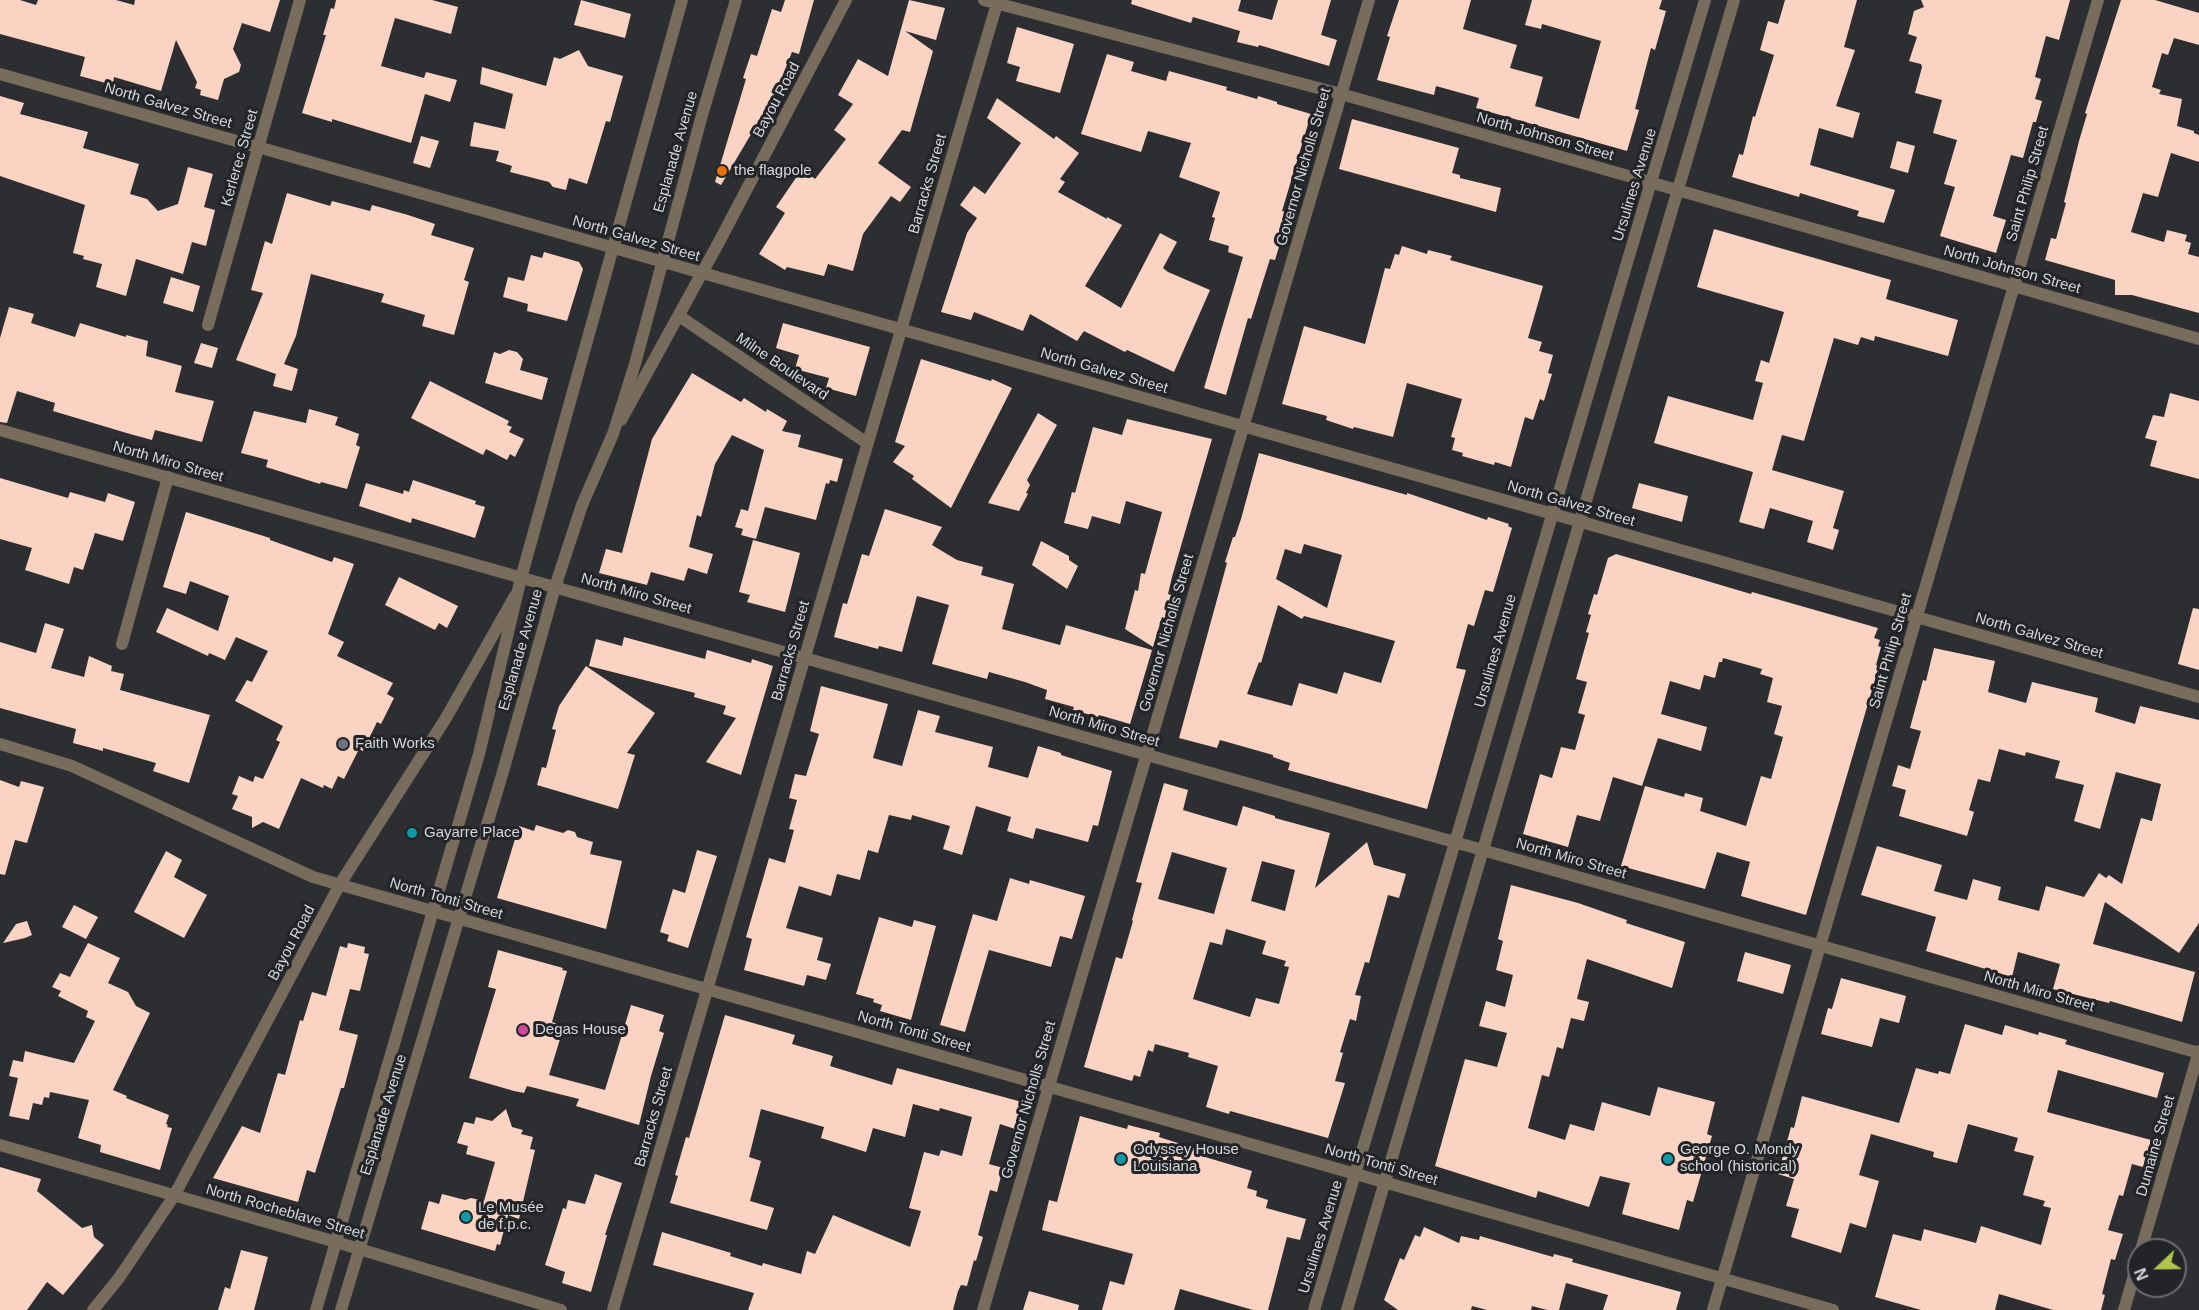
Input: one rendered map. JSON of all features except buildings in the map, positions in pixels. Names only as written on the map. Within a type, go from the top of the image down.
[{"type":"street","name":"Kerlerec Street","points":[[208,325],[300,0]]},
{"type":"street","name":"Esplanade Avenue","points":[[316,1310],[479,754],[520,584],[681,0]]},
{"type":"street","name":"Esplanade Avenue","points":[[341,1310],[459,918],[555,587],[582,505],[613,434],[635,364],[661,261],[736,0]]},
{"type":"street","name":"Bayou Road","points":[[613,434],[679,316],[846,0]]},
{"type":"street","name":"North Johnson Street","points":[[984,0],[1341,94],[2199,339]]},
{"type":"street","name":"Governor Nicholls Street","points":[[983,1310],[1369,0]]},
{"type":"street","name":"Ursulines Avenue","points":[[1314,1310],[1705,0]]},
{"type":"street","points":[[1347,1310],[1578,521],[1734,0]]},
{"type":"street","name":"Saint Philip Street","points":[[1713,1310],[2098,0]]},
{"type":"street","name":"Barracks Street","points":[[613,1310],[997,2]]},
{"type":"street","name":"North Galvez Street","points":[[0,74],[2199,697]]},
{"type":"street","name":"Milne Boulevard","points":[[679,316],[867,443]]},
{"type":"street","name":"North Miro Street","points":[[0,430],[168,477],[520,584],[555,587],[2199,1052]]},
{"type":"street","points":[[122,644],[168,477]]},
{"type":"street","name":"Bayou Road","points":[[93,1310],[119,1278],[174,1196],[340,884],[446,718],[520,584]]},
{"type":"street","name":"North Tonti Street","points":[[0,744],[72,766],[313,877],[1833,1310]]},
{"type":"street","name":"Dumaine Street","points":[[2145,1238],[2199,1052]]},
{"type":"street","name":"North Rocheblave Street","points":[[0,1145],[561,1310]]},
{"type":"place","name":"the flagpole","points":[[722,171]]},
{"type":"place","name":"Faith Works","points":[[343,744]]},
{"type":"place","name":"Gayarre Place","points":[[412,833]]},
{"type":"place","name":"Degas House","points":[[523,1030]]},
{"type":"place","name":"Odyssey House Louisiana","points":[[1121,1159]]},
{"type":"place","name":"George O. Mondy school (historical)","points":[[1668,1159]]},
{"type":"place","name":"Le Musée de f.p.c.","points":[[466,1217]]}]
